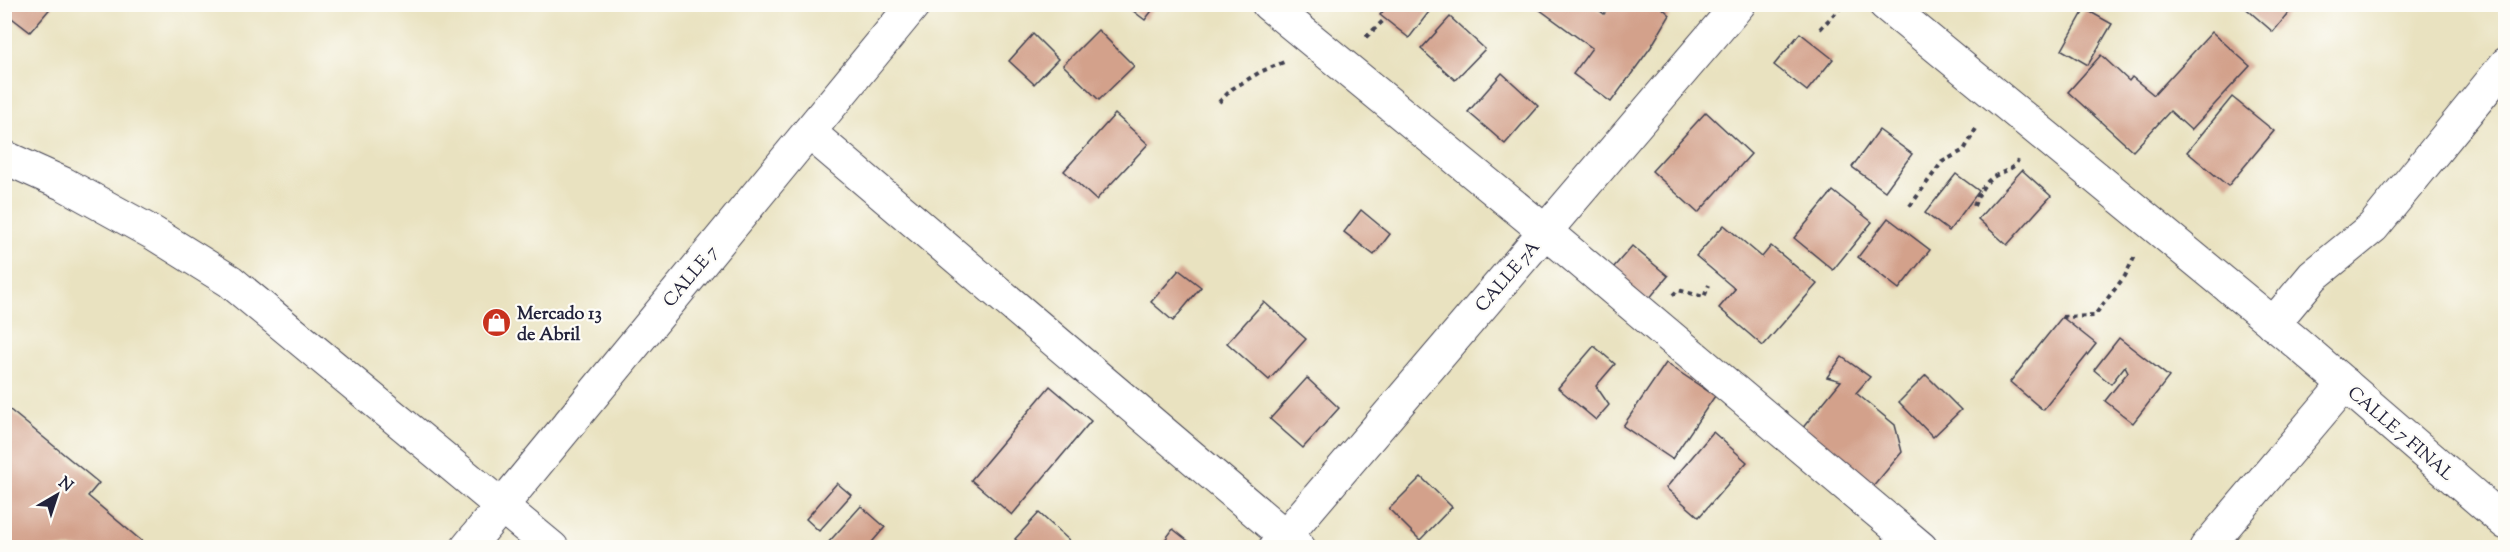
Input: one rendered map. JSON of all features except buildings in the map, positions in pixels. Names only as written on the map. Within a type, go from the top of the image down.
[{"type":"street","name":"CALLE 7","points":[[466,548],[914,4]]},
{"type":"street","points":[[1268,4],[1545,232],[1921,548]]},
{"type":"street","name":"CALLE 7A","points":[[1286,544],[1545,232],[1739,4]]},
{"type":"street","name":"CALLE 7 FINAL","points":[[1885,4],[2285,333],[2505,523]]},
{"type":"street","points":[[2285,333],[2313,276],[2373,227],[2505,64]]},
{"type":"street","points":[[809,132],[1286,544]]},
{"type":"street","points":[[4,157],[74,190],[153,233],[230,281],[552,548]]},
{"type":"street","points":[[2206,548],[2345,384]]},
{"type":"path","points":[[1820,28],[1844,4]]},
{"type":"path","points":[[1219,102],[1232,90],[1260,72],[1287,60],[1305,36]]},
{"type":"path","points":[[1910,206],[1942,162],[1964,150],[1995,95]]},
{"type":"path","points":[[1974,206],[1979,192],[1992,177],[2016,165],[2033,126]]},
{"type":"path","points":[[2062,317],[2094,316],[2125,276],[2132,258],[2164,234]]},
{"type":"place","name":"Mercado 13 de Abril","points":[[496,323]]}]
